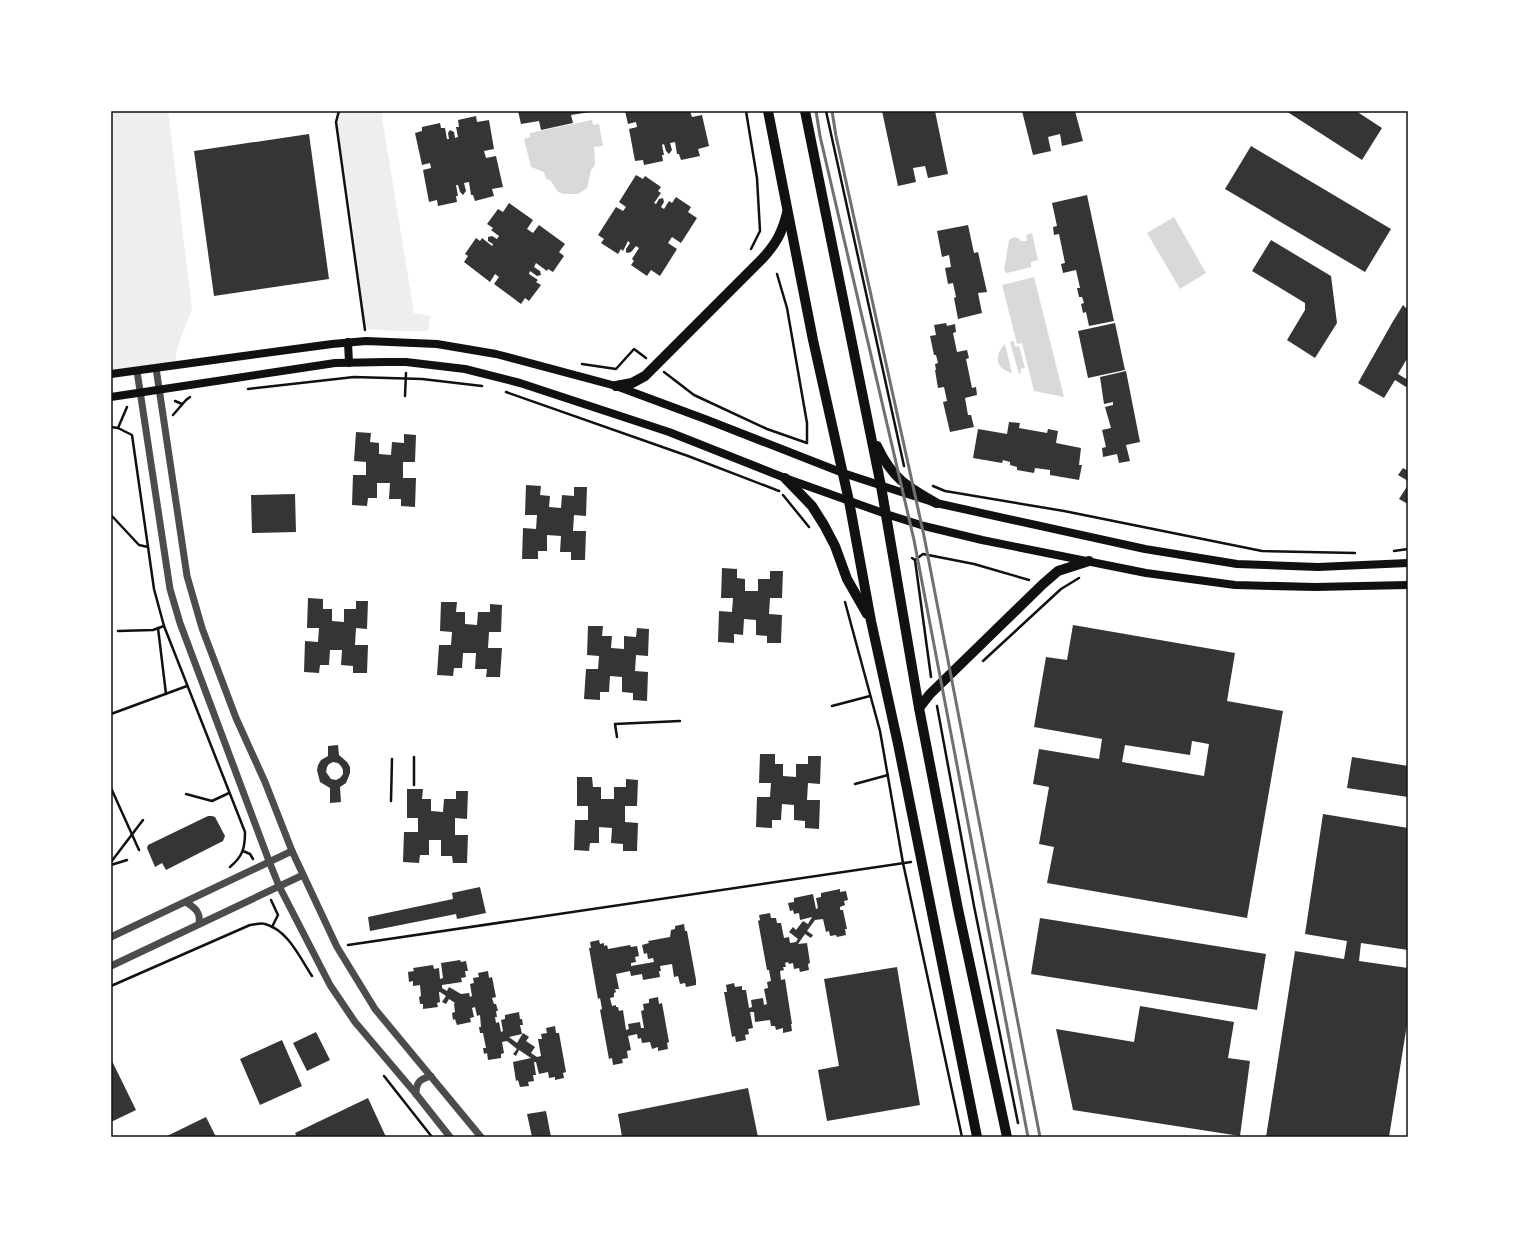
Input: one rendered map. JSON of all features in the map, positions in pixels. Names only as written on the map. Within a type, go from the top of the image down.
[{"type":"main road","points":[[768,111],[813,340],[849,501],[871,621],[977,1137]]},
{"type":"main road","points":[[805,111],[881,486],[919,708],[958,909],[1007,1137]]},
{"type":"main road","points":[[616,386],[632,383],[645,376],[768,253],[783,230],[788,210]]},
{"type":"main road","points":[[111,374],[348,342],[366,341],[437,344],[496,354],[616,386],[843,473],[936,503],[1145,549],[1237,564],[1318,567],[1408,563]]},
{"type":"main road","points":[[348,342],[349,363]]},
{"type":"main road","points":[[111,397],[335,363],[418,363],[465,369],[520,383],[668,432],[784,478],[886,514],[924,526],[975,538],[1146,573],[1235,584],[1315,587],[1408,586]]},
{"type":"main road","points":[[870,434],[884,462],[896,477],[910,488],[936,503]]},
{"type":"main road","points":[[784,478],[812,506],[824,524],[835,546],[848,579],[871,621]]},
{"type":"main road","points":[[919,708],[930,694],[1058,571],[1089,561]]},
{"type":"street","points":[[156,368],[187,576],[202,628],[236,718],[265,782],[292,851],[337,948],[375,1009],[481,1137]]},
{"type":"street","points":[[137,371],[170,589],[180,623],[279,886],[315,958],[334,991],[355,1022],[450,1137]]},
{"type":"street","points":[[111,937],[292,851]]},
{"type":"street","points":[[111,966],[303,875]]},
{"type":"street","points":[[186,902],[195,908],[199,914],[200,924]]},
{"type":"street","points":[[416,1094],[416,1087],[419,1081],[431,1076]]},
{"type":"path","points":[[339,111],[336,122],[366,341]]},
{"type":"path","points":[[746,111],[757,178],[760,231],[751,249]]},
{"type":"path","points":[[826,111],[905,472]]},
{"type":"path","points":[[777,274],[787,308],[807,423],[807,443]]},
{"type":"path","points":[[248,389],[354,377],[406,379],[484,387]]},
{"type":"path","points":[[405,396],[406,379]]},
{"type":"path","points":[[499,390],[688,456],[779,490],[812,531]]},
{"type":"path","points":[[165,423],[191,396]]},
{"type":"path","points":[[175,400],[182,404]]},
{"type":"path","points":[[118,428],[127,407]]},
{"type":"path","points":[[111,426],[132,435],[137,460],[154,589],[164,626],[245,832],[245,843],[239,860],[227,870]]},
{"type":"path","points":[[931,485],[945,491],[1072,513],[1262,551],[1356,553]]},
{"type":"path","points":[[111,515],[139,545],[148,547]]},
{"type":"path","points":[[1387,552],[1408,549]]},
{"type":"path","points":[[915,560],[923,554],[974,564],[1060,589]]},
{"type":"path","points":[[912,558],[915,560],[931,677]]},
{"type":"path","points":[[983,662],[1060,589],[1079,578]]},
{"type":"path","points":[[844,600],[880,731],[903,864],[962,1137]]},
{"type":"path","points":[[118,631],[152,630],[164,626]]},
{"type":"path","points":[[158,628],[166,694]]},
{"type":"path","points":[[111,714],[187,686]]},
{"type":"path","points":[[832,706],[870,696]]},
{"type":"path","points":[[936,704],[974,906],[1018,1125]]},
{"type":"path","points":[[617,737],[615,724],[680,721]]},
{"type":"path","points":[[414,757],[414,785]]},
{"type":"path","points":[[391,801],[392,760]]},
{"type":"path","points":[[855,784],[888,775]]},
{"type":"path","points":[[111,788],[139,850]]},
{"type":"path","points":[[186,794],[212,801],[229,793]]},
{"type":"path","points":[[111,864],[143,820]]},
{"type":"path","points":[[243,851],[250,854]]},
{"type":"path","points":[[111,864],[127,860]]},
{"type":"path","points":[[350,952],[346,946],[921,861]]},
{"type":"path","points":[[111,986],[250,925],[264,923],[272,926],[278,915]]},
{"type":"shaded area","points":[[111,111],[168,111],[192,308],[177,349],[175,366],[111,374]]},
{"type":"shaded area","points":[[335,111],[381,111],[414,313],[430,316],[428,331],[367,329],[361,317],[359,277],[349,198]]},
{"type":"shaded area","points":[[592,120],[593,125],[599,124],[603,146],[594,147],[595,165],[591,170],[587,188],[578,194],[564,194],[558,192],[550,180],[546,179],[544,172],[531,167],[524,139],[530,137],[530,133]]},
{"type":"shaded area","points":[[1174,217],[1206,273],[1180,289],[1147,233]]},
{"type":"shaded area","points":[[1032,233],[1038,260],[1031,262],[1031,267],[1007,273],[1004,270],[1009,240],[1014,237],[1021,241],[1027,241],[1026,235]]},
{"type":"shaded area","points":[[1034,277],[1064,397],[1034,391],[1022,343],[1017,344],[1002,285]]},
{"type":"shaded area","points":[[1014,341],[1015,347],[1019,346],[1025,368],[1020,369],[1021,373],[1019,374],[1010,342]]},
{"type":"shaded area","points":[[1005,344],[1012,373],[1002,368],[998,362],[999,353]]},
{"type":"building","points":[[518,111],[590,112],[571,115],[573,123],[541,130],[539,121],[521,124]]},
{"type":"building","points":[[625,111],[690,111],[692,117],[702,115],[709,146],[698,149],[700,156],[681,160],[679,154],[677,154],[675,142],[670,143],[672,150],[669,154],[666,151],[664,144],[662,145],[664,155],[662,155],[663,161],[644,165],[643,160],[635,161],[629,129],[637,127],[636,122],[628,124]]},
{"type":"building","points":[[882,111],[935,111],[948,174],[928,178],[925,166],[913,168],[916,182],[898,186]]},
{"type":"building","points":[[1022,111],[1075,111],[1083,141],[1062,146],[1060,134],[1048,137],[1051,151],[1033,155]]},
{"type":"building","points":[[1286,111],[1356,111],[1382,128],[1362,160]]},
{"type":"building","points":[[476,116],[477,122],[489,120],[494,149],[484,151],[486,158],[496,156],[503,187],[492,189],[494,196],[475,201],[473,195],[471,195],[469,182],[464,183],[466,191],[463,195],[460,192],[458,185],[456,185],[458,196],[456,196],[457,202],[438,206],[437,200],[429,202],[423,170],[431,168],[430,163],[422,165],[415,133],[422,131],[422,127],[440,123],[441,128],[445,128],[447,139],[449,139],[448,133],[450,130],[454,132],[455,138],[458,137],[456,127],[459,127],[458,120]]},
{"type":"building","points":[[309,134],[329,279],[214,296],[194,151]]},
{"type":"building","points":[[1251,146],[1391,229],[1365,272],[1225,189]]},
{"type":"building","points":[[636,175],[643,179],[645,176],[661,187],[658,191],[661,193],[654,203],[656,204],[659,199],[663,198],[664,202],[661,207],[664,209],[669,201],[672,203],[676,197],[691,207],[688,212],[697,218],[681,243],[672,237],[668,243],[677,249],[660,276],[651,270],[647,276],[631,265],[634,261],[632,259],[639,248],[636,246],[631,252],[627,253],[626,249],[630,243],[628,241],[623,251],[621,249],[618,254],[601,243],[604,239],[598,235],[616,207],[623,211],[626,207],[619,202]]},
{"type":"building","points":[[1087,195],[1114,321],[1089,326],[1086,312],[1083,313],[1081,304],[1084,303],[1082,297],[1079,297],[1077,288],[1080,288],[1076,270],[1063,273],[1061,264],[1065,263],[1059,234],[1054,235],[1053,227],[1057,226],[1052,203]]},
{"type":"building","points":[[509,203],[533,220],[527,229],[533,233],[539,225],[565,244],[559,252],[564,256],[553,272],[548,269],[547,271],[536,263],[534,267],[540,271],[541,275],[537,276],[530,271],[529,274],[538,280],[536,282],[541,285],[529,301],[525,298],[521,304],[494,284],[499,277],[495,274],[490,282],[464,262],[468,256],[465,254],[476,238],[480,241],[482,238],[492,246],[493,244],[488,241],[488,237],[492,236],[497,239],[499,236],[491,230],[493,228],[487,224],[498,209],[503,212]]},
{"type":"building","points":[[968,225],[974,253],[978,252],[987,292],[978,293],[982,313],[958,319],[953,283],[948,284],[945,268],[951,267],[949,255],[942,257],[937,231]]},
{"type":"building","points":[[1271,240],[1331,276],[1337,323],[1315,358],[1287,340],[1305,310],[1305,303],[1252,271]]},
{"type":"building","points":[[1403,305],[1406,308],[1408,306],[1408,357],[1398,374],[1408,380],[1408,383],[1406,387],[1395,380],[1384,398],[1358,383]]},
{"type":"building","points":[[946,323],[947,326],[955,324],[956,332],[953,333],[957,352],[967,350],[969,358],[966,359],[972,388],[976,387],[977,395],[965,398],[968,415],[971,415],[974,427],[950,432],[943,402],[947,401],[944,387],[938,388],[935,364],[938,363],[936,355],[934,355],[930,336],[936,335],[934,325]]},
{"type":"building","points":[[1115,323],[1125,370],[1088,378],[1078,331]]},
{"type":"building","points":[[1126,371],[1140,442],[1126,445],[1130,461],[1119,463],[1117,454],[1103,457],[1102,448],[1106,447],[1102,430],[1111,428],[1105,407],[1113,405],[1113,402],[1104,404],[1100,377]]},
{"type":"building","points":[[1009,422],[1020,423],[1019,428],[1047,433],[1048,429],[1058,431],[1056,443],[1081,448],[1079,465],[1082,465],[1079,480],[1050,475],[1050,470],[1035,468],[1034,473],[1017,470],[1017,467],[1010,465],[1010,462],[1003,460],[1002,463],[973,458],[978,429],[1007,434]]},
{"type":"building","points":[[356,432],[371,433],[370,442],[379,443],[379,454],[391,455],[392,442],[404,443],[404,434],[416,435],[415,462],[403,462],[403,478],[416,478],[415,507],[401,506],[401,499],[389,499],[390,483],[377,483],[377,498],[368,498],[367,506],[352,505],[353,475],[366,475],[366,462],[354,461]]},
{"type":"building","points":[[1403,468],[1408,471],[1408,481],[1398,475]]},
{"type":"building","points":[[526,485],[541,486],[540,495],[550,496],[549,507],[561,508],[562,495],[574,496],[574,487],[587,487],[586,516],[574,515],[573,531],[586,531],[585,560],[571,560],[571,552],[560,552],[561,536],[547,535],[547,551],[538,551],[538,559],[522,559],[523,528],[536,529],[537,515],[525,515]]},
{"type":"building","points":[[1408,485],[1408,504],[1399,499]]},
{"type":"building","points":[[295,494],[296,532],[252,533],[251,495]]},
{"type":"building","points":[[722,568],[737,569],[737,578],[745,579],[745,591],[758,591],[758,579],[770,579],[770,571],[783,571],[782,598],[770,598],[769,614],[782,615],[781,643],[767,643],[767,636],[756,635],[756,620],[744,619],[743,635],[734,634],[734,643],[718,642],[719,611],[732,612],[733,598],[721,598]]},
{"type":"building","points":[[308,598],[323,599],[323,609],[332,609],[332,621],[344,622],[344,609],[356,609],[356,601],[368,601],[367,629],[356,628],[355,645],[368,645],[367,673],[353,673],[353,666],[341,665],[342,650],[330,650],[329,665],[320,665],[319,673],[304,672],[305,641],[318,642],[319,628],[307,628]]},
{"type":"building","points":[[441,602],[457,602],[456,612],[465,612],[465,624],[477,625],[478,612],[490,612],[490,604],[502,605],[501,632],[489,632],[488,648],[502,648],[500,677],[486,677],[487,669],[475,669],[476,653],[463,653],[462,668],[454,668],[453,676],[437,675],[439,645],[451,645],[452,632],[440,631]]},
{"type":"building","points":[[1073,625],[1235,653],[1227,701],[1283,711],[1247,918],[1047,883],[1054,847],[1039,844],[1049,787],[1033,784],[1039,749],[1099,759],[1102,739],[1034,727],[1046,657],[1067,660]],"holes":[[[1192,741],[1209,744],[1204,776],[1122,762],[1125,745],[1190,755]]]},
{"type":"building","points":[[588,626],[603,626],[602,636],[612,636],[611,648],[624,649],[624,636],[636,637],[637,628],[649,629],[648,656],[636,655],[635,671],[648,672],[647,701],[633,700],[633,693],[622,692],[622,677],[610,676],[609,692],[600,692],[600,700],[584,699],[586,669],[598,669],[599,656],[587,655]]},
{"type":"building","points":[[338,745],[339,755],[350,767],[350,773],[346,783],[340,787],[341,802],[330,803],[330,788],[320,782],[317,770],[321,760],[328,756],[328,746]],"holes":[[[333,762],[338,763],[343,770],[343,774],[336,780],[331,779],[326,772],[327,767]]]},
{"type":"building","points":[[760,754],[775,754],[775,764],[783,764],[783,776],[796,777],[796,764],[808,764],[808,756],[821,756],[820,784],[808,783],[807,800],[820,800],[819,829],[805,828],[805,821],[794,820],[794,805],[782,804],[781,820],[772,820],[772,828],[756,827],[757,797],[770,797],[771,783],[759,783]]},
{"type":"building","points":[[1352,757],[1408,766],[1408,797],[1347,788]]},
{"type":"building","points":[[577,777],[592,777],[593,787],[601,787],[601,799],[614,799],[614,787],[626,787],[626,779],[638,780],[637,806],[625,806],[625,822],[638,823],[637,851],[623,851],[623,844],[611,843],[612,828],[599,827],[599,843],[590,843],[589,851],[574,850],[575,820],[588,820],[588,806],[577,806]]},
{"type":"building","points":[[407,789],[423,789],[422,799],[431,799],[431,811],[443,812],[444,799],[456,799],[456,791],[468,791],[467,819],[455,818],[455,835],[468,835],[467,863],[453,863],[452,856],[441,856],[441,840],[429,840],[429,855],[420,855],[419,863],[403,862],[404,832],[418,832],[418,818],[407,818]]},
{"type":"building","points":[[1323,814],[1408,828],[1408,950],[1361,943],[1359,961],[1408,968],[1408,1018],[1389,1137],[1266,1137],[1295,951],[1344,959],[1347,941],[1305,934]]},
{"type":"building","points":[[208,816],[215,817],[225,836],[223,841],[166,870],[162,863],[155,867],[147,848],[148,845]]},
{"type":"building","points":[[480,887],[486,913],[457,919],[456,914],[370,931],[368,917],[453,899],[452,893]]},
{"type":"building","points":[[840,889],[840,892],[846,891],[848,900],[844,901],[845,905],[840,907],[840,910],[843,910],[847,929],[845,929],[846,935],[837,937],[836,935],[830,936],[829,931],[826,932],[823,919],[815,920],[807,931],[813,935],[811,938],[805,934],[798,944],[807,943],[810,963],[808,964],[809,970],[800,972],[799,968],[794,969],[793,963],[789,964],[788,962],[785,963],[786,967],[783,967],[784,970],[780,971],[781,980],[785,979],[792,1031],[783,1033],[783,1028],[776,1030],[775,1026],[771,1026],[770,1020],[755,1022],[754,1012],[750,1012],[753,1028],[748,1029],[749,1034],[745,1035],[746,1040],[736,1042],[735,1036],[732,1037],[724,992],[727,992],[726,985],[734,983],[735,987],[742,986],[742,990],[746,990],[749,1008],[752,1007],[751,1000],[763,998],[764,1005],[767,1004],[764,989],[768,988],[767,982],[771,981],[769,970],[767,970],[758,921],[760,920],[759,915],[770,913],[771,918],[776,918],[777,923],[781,923],[784,938],[789,937],[790,943],[796,942],[798,939],[789,932],[793,927],[796,930],[803,921],[808,924],[812,917],[800,920],[799,913],[794,914],[793,910],[790,911],[788,903],[794,902],[794,898],[813,894],[816,909],[818,908],[816,898],[821,897],[821,893]]},
{"type":"building","points":[[1040,918],[1266,954],[1257,1010],[1031,974]]},
{"type":"building","points":[[684,924],[685,931],[687,931],[696,985],[686,987],[685,983],[680,984],[678,976],[674,977],[672,964],[660,966],[660,977],[643,980],[642,974],[631,976],[630,971],[616,974],[619,989],[615,989],[616,992],[614,993],[614,997],[610,998],[612,1006],[616,1005],[619,1011],[623,1010],[626,1030],[629,1029],[628,1024],[640,1022],[641,1028],[644,1028],[641,1011],[644,1010],[643,1004],[649,1003],[649,999],[658,997],[659,1004],[662,1003],[669,1042],[667,1043],[668,1049],[658,1051],[658,1047],[652,1049],[650,1042],[642,1043],[641,1038],[638,1039],[637,1034],[628,1036],[631,1050],[627,1051],[628,1058],[622,1059],[623,1063],[613,1065],[612,1058],[609,1059],[600,1010],[602,1009],[600,998],[598,999],[589,948],[591,948],[590,942],[599,940],[600,944],[604,943],[604,946],[607,945],[608,949],[630,945],[631,947],[637,946],[639,956],[635,957],[636,962],[631,963],[631,966],[654,962],[653,958],[648,959],[647,953],[644,954],[642,945],[649,943],[648,941],[670,937],[671,930],[675,929],[675,926]]},
{"type":"building","points":[[460,960],[461,962],[466,961],[468,971],[465,971],[466,977],[461,978],[462,982],[442,985],[442,988],[447,991],[449,987],[461,994],[469,993],[470,997],[472,996],[470,984],[474,983],[473,978],[479,977],[478,973],[488,971],[489,978],[492,977],[496,997],[492,998],[498,1011],[496,1011],[497,1017],[495,1017],[496,1023],[499,1022],[501,1032],[503,1031],[501,1020],[505,1019],[505,1015],[519,1012],[523,1025],[520,1025],[522,1034],[509,1037],[517,1043],[523,1033],[529,1037],[526,1041],[535,1047],[531,1053],[537,1057],[541,1056],[538,1039],[542,1039],[541,1034],[547,1033],[546,1028],[555,1026],[556,1033],[559,1033],[566,1072],[563,1073],[564,1078],[555,1080],[555,1077],[549,1078],[548,1072],[539,1074],[536,1062],[534,1062],[536,1075],[533,1075],[534,1081],[528,1082],[529,1086],[520,1087],[518,1080],[516,1081],[513,1062],[531,1058],[519,1050],[516,1056],[513,1054],[517,1049],[507,1041],[502,1042],[504,1053],[501,1054],[501,1058],[488,1060],[487,1053],[484,1054],[483,1048],[486,1048],[483,1033],[480,1033],[480,1015],[477,1016],[475,1007],[472,1008],[474,1017],[470,1018],[471,1022],[457,1025],[455,1019],[453,1020],[452,1013],[455,1012],[455,1003],[449,999],[446,1004],[442,1002],[446,996],[440,992],[440,1002],[437,1003],[438,1007],[423,1009],[423,1004],[420,1004],[419,997],[421,996],[420,985],[413,986],[413,981],[409,982],[408,972],[414,971],[413,968],[433,965],[434,969],[439,968],[440,979],[443,978],[441,963]]},
{"type":"building","points":[[897,967],[920,1105],[827,1121],[818,1070],[839,1066],[824,979]]},
{"type":"building","points":[[1140,1006],[1234,1022],[1228,1058],[1250,1061],[1240,1136],[1073,1110],[1056,1029],[1134,1042]]},
{"type":"building","points":[[316,1032],[330,1060],[307,1071],[293,1043]]},
{"type":"building","points":[[282,1040],[302,1086],[260,1105],[240,1059]]},
{"type":"building","points":[[111,1059],[136,1110],[111,1122]]},
{"type":"building","points":[[748,1088],[758,1137],[622,1137],[618,1114]]},
{"type":"building","points":[[368,1098],[386,1137],[297,1137],[295,1133]]},
{"type":"building","points":[[546,1111],[551,1137],[532,1137],[527,1114]]},
{"type":"building","points":[[206,1117],[216,1137],[165,1137]]},
{"type":"railway","points":[[816,111],[820,136],[914,540],[1028,1137]]},
{"type":"railway","points":[[832,111],[836,136],[924,536],[1040,1137]]}]
